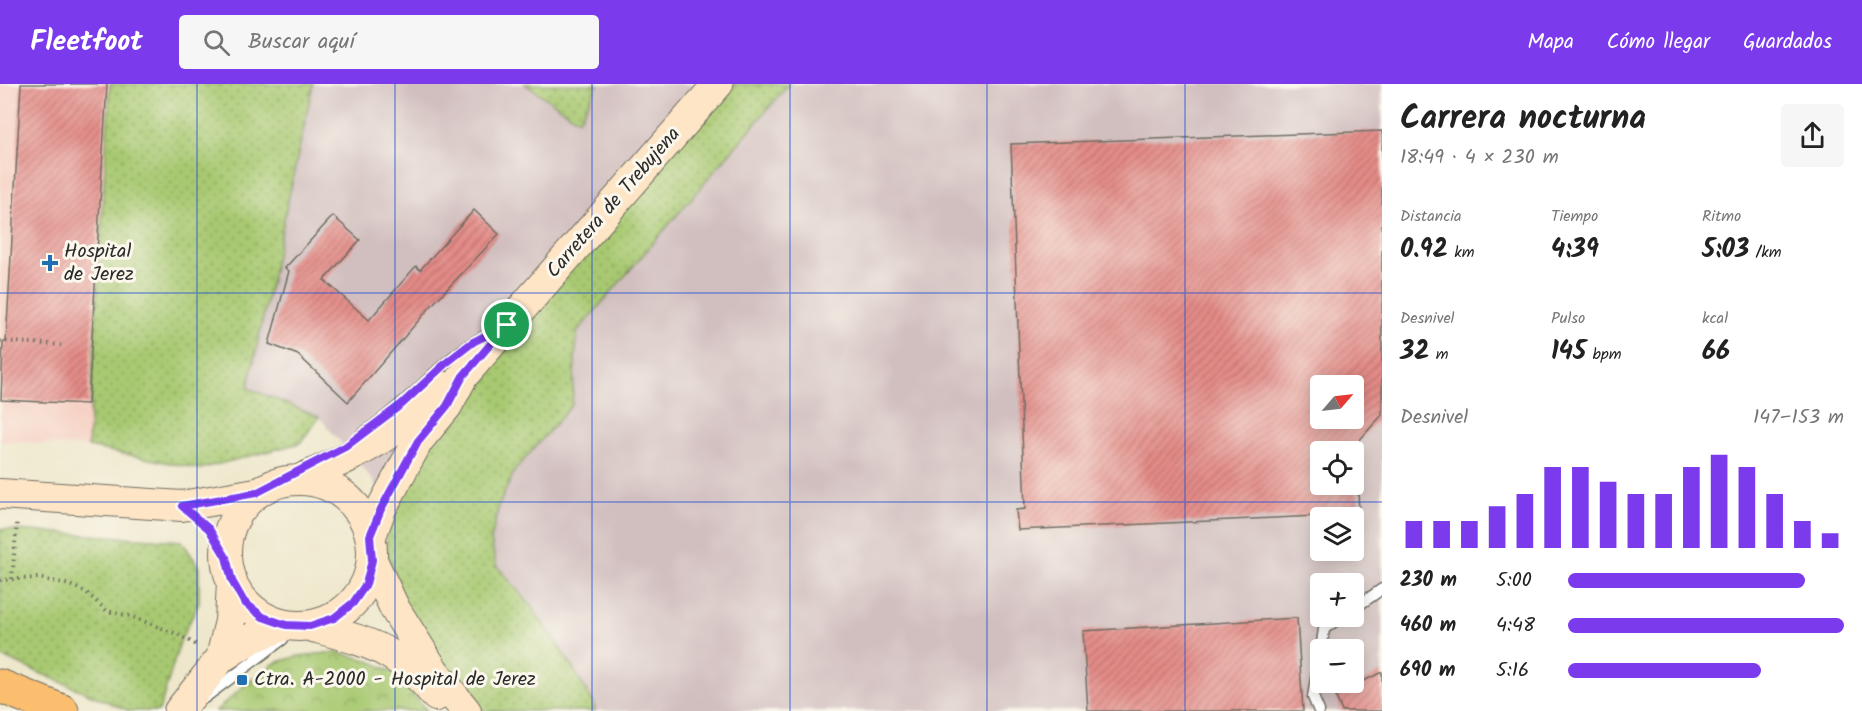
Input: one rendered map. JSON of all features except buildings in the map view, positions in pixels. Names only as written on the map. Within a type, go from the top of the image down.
[{"type":"main road","name":"Carretera de Trebujena","points":[[371,548],[381,509],[418,441],[447,406],[463,376],[718,84]]},
{"type":"main road","name":"Carretera de Trebujena","points":[[10,494],[182,506],[278,486],[365,449],[398,427],[436,393],[463,376]]},
{"type":"main road","points":[[221,658],[230,621],[229,533],[239,511],[278,486],[325,484],[346,496],[361,514],[371,548],[400,618],[434,671],[466,711]]},
{"type":"main road","points":[[182,506],[209,529],[244,602],[263,617],[358,641],[390,654],[424,681],[448,711]]},
{"type":"main road","points":[[181,711],[221,658],[252,638],[334,618],[353,603],[366,584],[371,548]]},
{"type":"main road","points":[[0,686],[62,711]]},
{"type":"lane","points":[[278,486],[348,444],[402,404],[446,363],[473,342],[507,325]]},
{"type":"lane","points":[[1364,601],[1382,589]]},
{"type":"lane","points":[[181,711],[224,684],[299,625]]},
{"type":"lane","points":[[1314,693],[1319,711]]},
{"type":"path","points":[[0,341],[61,345]]},
{"type":"path","points":[[10,494],[12,579]]},
{"type":"path","points":[[0,580],[38,578],[67,584],[86,592],[107,611],[130,616],[177,634],[221,658]]},
{"type":"shaded area","name":"Hospital de Jerez","points":[[0,84],[110,84],[88,447],[0,441]]},
{"type":"shaded area","points":[[313,84],[525,84],[579,120],[598,84],[710,84],[384,497],[367,473],[319,417],[248,388]]},
{"type":"shaded area","points":[[789,84],[1382,84],[1382,711],[595,711],[593,702],[570,663],[531,606],[496,565],[491,540],[499,505],[515,470],[572,405],[577,332]]},
{"type":"green space","points":[[110,84],[313,84],[248,388],[319,417],[300,443],[200,469],[88,447]]},
{"type":"green space","points":[[525,84],[598,84],[579,120]]},
{"type":"green space","points":[[710,84],[789,84],[577,332],[572,405],[515,470],[499,505],[491,540],[496,565],[531,606],[570,663],[593,702],[595,711],[474,711],[407,611],[387,552],[384,497]]},
{"type":"green space","points":[[0,529],[182,541],[199,567],[199,603],[181,639],[159,711],[129,711],[0,656]]},
{"type":"green space","points":[[337,652],[367,660],[394,672],[427,711],[216,711],[245,685],[275,663],[299,656]]},
{"type":"place","name":"Hospital de Jerez","points":[[50,263]]},
{"type":"place","name":"Ctra. A-2000 - Hospital de Jerez","points":[[242,680]]},
{"type":"route","points":[[507,325],[463,376],[447,406],[418,441],[394,483],[370,536],[372,560],[366,584],[353,603],[334,618],[310,626],[286,625],[263,617],[244,602],[232,581],[226,557],[209,529],[182,506],[256,493],[345,447],[402,404],[446,363],[473,342],[507,325]]}]
